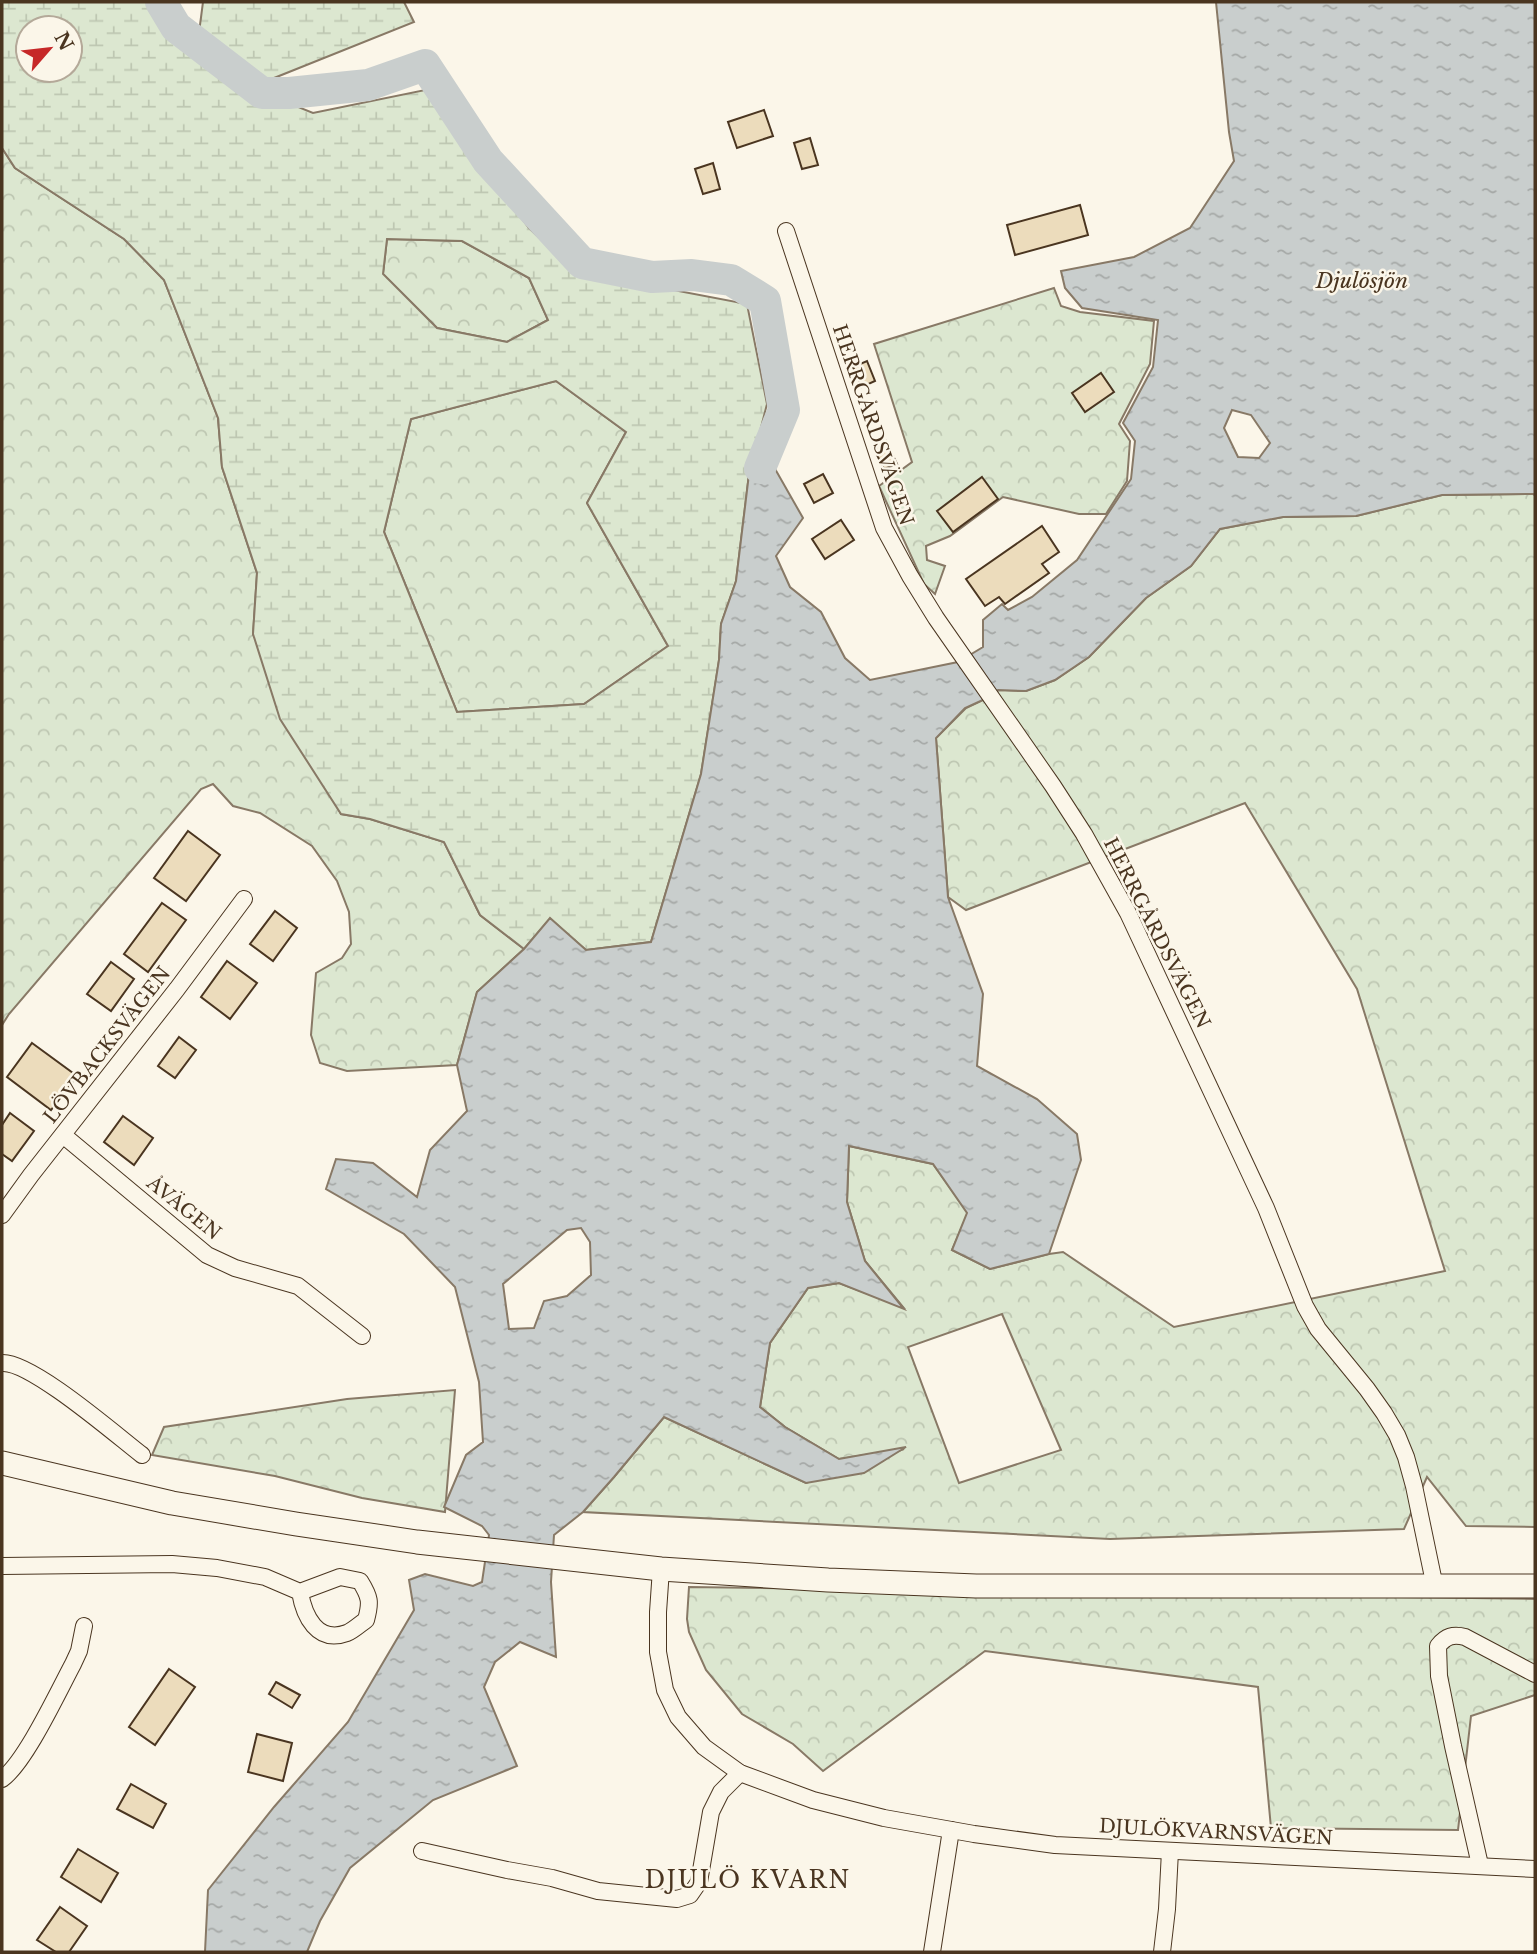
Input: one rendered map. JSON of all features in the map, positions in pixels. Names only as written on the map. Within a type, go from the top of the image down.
[{"type":"main road","points":[[2,1463],[172,1503],[417,1542],[662,1569],[976,1586],[1535,1587]]},
{"type":"street","name":"HERRGÅRDSVÄGEN","points":[[786,231],[884,528],[910,576],[1084,834],[1128,913],[1266,1208],[1305,1306],[1318,1329],[1367,1389],[1397,1435],[1414,1486],[1435,1587]]},
{"type":"street","name":"LÖVBACKSVÄGEN","points":[[2,1215],[244,899]]},
{"type":"street","name":"ÅVÄGEN","points":[[63,1135],[207,1255],[235,1268],[298,1286],[362,1336]]},
{"type":"street","points":[[2,1363],[9,1363],[46,1382],[142,1455]]},
{"type":"street","points":[[2,1566],[173,1564],[217,1568],[265,1577],[300,1592],[340,1577],[360,1581],[369,1596],[366,1620],[348,1632],[332,1636],[321,1632],[309,1621],[302,1607],[300,1592]]},
{"type":"street","name":"DJULÖKVARNSVÄGEN","points":[[662,1569],[658,1612],[661,1673],[678,1717],[705,1747],[740,1773],[813,1800],[884,1818],[1055,1844],[1535,1869]]},
{"type":"street","points":[[2,1779],[22,1756],[74,1664],[84,1626]]},
{"type":"street","points":[[1480,1865],[1440,1676],[1437,1655],[1440,1644],[1444,1639],[1455,1635],[1465,1637],[1535,1674]]},
{"type":"street","points":[[422,1851],[552,1878],[598,1891],[677,1899],[690,1895],[699,1882],[711,1812],[721,1792],[740,1773]]},
{"type":"street","points":[[932,1952],[951,1830]]},
{"type":"street","points":[[1162,1952],[1170,1851]]},
{"type":"green space","points":[[2,2],[156,2],[157,10],[190,45],[251,88],[313,113],[425,90],[529,228],[574,271],[747,304],[767,404],[749,474],[736,581],[721,624],[719,660],[701,774],[651,942],[586,950],[550,919],[524,949],[480,915],[444,842],[370,819],[341,814],[280,719],[253,634],[257,573],[222,467],[218,418],[164,280],[124,239],[15,168],[2,148]],"holes":[[[387,239],[462,241],[529,278],[548,320],[507,342],[437,328],[383,274]],[[556,381],[626,432],[587,503],[668,646],[584,704],[457,712],[384,532],[411,419]]]},
{"type":"green space","points":[[203,2],[404,2],[414,22],[259,84],[198,40]]},
{"type":"green space","points":[[2,148],[15,168],[124,239],[164,280],[218,418],[222,467],[257,573],[253,634],[341,814],[370,819],[444,842],[480,915],[524,949],[477,992],[457,1065],[347,1071],[320,1063],[311,1035],[316,973],[342,958],[351,944],[349,912],[337,881],[312,846],[260,813],[233,806],[213,784],[201,789],[2,1025]]},
{"type":"green space","points":[[387,239],[462,241],[529,278],[548,320],[507,342],[437,328],[383,274]]},
{"type":"green space","points":[[1054,288],[1061,306],[1080,312],[1154,321],[1150,364],[1119,424],[1130,441],[1127,481],[1106,514],[1079,514],[1003,497],[950,536],[926,546],[927,560],[945,566],[935,594],[924,584],[879,486],[912,462],[874,344]]},
{"type":"green space","points":[[556,381],[626,432],[587,503],[668,646],[584,704],[457,712],[384,532],[411,419]]},
{"type":"green space","points":[[1442,495],[1535,495],[1535,1527],[1466,1526],[1427,1477],[1404,1529],[1110,1539],[583,1512],[664,1417],[806,1483],[904,1449],[839,1459],[785,1427],[760,1407],[770,1343],[808,1288],[839,1283],[903,1307],[865,1261],[847,1202],[849,1146],[933,1164],[968,1213],[952,1250],[990,1269],[1063,1252],[1174,1327],[1445,1271],[1357,989],[1245,803],[966,910],[948,897],[936,738],[966,708],[999,690],[1026,691],[1055,680],[1089,657],[1146,598],[1191,566],[1220,529],[1283,517],[1356,516]],"holes":[[[1002,1314],[1061,1450],[959,1483],[908,1347]]]},
{"type":"green space","points":[[455,1390],[445,1512],[362,1498],[275,1476],[152,1455],[164,1427],[347,1399]]},
{"type":"green space","points":[[689,1587],[1535,1599],[1535,1695],[1471,1716],[1458,1830],[1271,1828],[1258,1687],[985,1651],[823,1771],[793,1744],[742,1714],[706,1670],[689,1632]]},
{"type":"water","name":"Djulösjön","points":[[1216,2],[1535,2],[1535,495],[1442,495],[1356,516],[1283,517],[1220,529],[1191,566],[1146,598],[1089,657],[1055,680],[1026,691],[998,690],[965,708],[936,738],[948,897],[983,994],[977,1066],[1037,1099],[1077,1134],[1081,1160],[1049,1254],[990,1269],[952,1250],[967,1213],[933,1164],[849,1146],[847,1202],[865,1261],[904,1309],[839,1283],[808,1288],[770,1343],[760,1407],[785,1427],[839,1459],[906,1447],[864,1473],[806,1483],[664,1417],[583,1512],[554,1535],[551,1582],[556,1657],[520,1642],[495,1662],[484,1687],[517,1766],[433,1800],[350,1868],[320,1921],[307,1952],[205,1952],[208,1890],[274,1807],[348,1722],[414,1610],[409,1580],[425,1574],[473,1586],[482,1582],[489,1535],[482,1526],[444,1507],[466,1455],[483,1442],[479,1382],[455,1287],[404,1234],[326,1189],[336,1159],[373,1163],[417,1197],[430,1150],[467,1111],[457,1065],[477,992],[524,949],[550,918],[586,950],[651,942],[701,774],[719,660],[721,624],[736,581],[749,474],[760,468],[774,467],[803,518],[776,556],[790,587],[821,612],[845,658],[870,680],[958,662],[983,647],[983,620],[1002,604],[1008,610],[1032,597],[1077,560],[1131,479],[1135,441],[1123,423],[1153,367],[1158,320],[1082,308],[1065,288],[1061,271],[1134,257],[1190,228],[1234,161]],"holes":[[[1232,410],[1251,415],[1270,443],[1259,458],[1238,457],[1224,428]],[[581,1228],[590,1242],[591,1275],[567,1296],[544,1301],[534,1328],[509,1329],[503,1284],[567,1230]]]},
{"type":"building","points":[[764,110],[773,136],[737,148],[728,122]]},
{"type":"building","points":[[810,138],[818,165],[802,169],[794,143]]},
{"type":"building","points":[[713,163],[720,189],[703,194],[695,169]]},
{"type":"building","points":[[1080,205],[1088,235],[1015,255],[1007,225]]},
{"type":"building","points":[[867,361],[875,381],[862,387],[853,367]]},
{"type":"building","points":[[1101,373],[1114,392],[1085,412],[1072,393]]},
{"type":"building","points":[[886,441],[897,464],[884,469],[873,447]]},
{"type":"building","points":[[823,474],[833,493],[814,503],[804,484]]},
{"type":"building","points":[[982,477],[998,499],[953,532],[937,511]]},
{"type":"building","points":[[841,520],[854,540],[825,559],[812,539]]},
{"type":"building","points":[[1042,526],[1059,552],[1042,564],[1049,573],[1005,604],[999,597],[985,606],[966,579]]},
{"type":"building","points":[[188,831],[220,855],[186,901],[154,878]]},
{"type":"building","points":[[162,903],[186,920],[148,972],[124,954]]},
{"type":"building","points":[[275,911],[297,928],[273,961],[250,944]]},
{"type":"building","points":[[227,961],[257,983],[230,1019],[201,997]]},
{"type":"building","points":[[111,962],[134,979],[111,1011],[87,994]]},
{"type":"building","points":[[179,1037],[196,1050],[175,1078],[158,1066]]},
{"type":"building","points":[[32,1043],[77,1076],[51,1110],[7,1077]]},
{"type":"building","points":[[10,1113],[34,1131],[12,1161],[2,1154],[2,1125]]},
{"type":"building","points":[[123,1116],[153,1138],[134,1165],[104,1142]]},
{"type":"building","points":[[169,1669],[195,1687],[155,1745],[129,1727]]},
{"type":"building","points":[[276,1682],[300,1695],[292,1708],[269,1694]]},
{"type":"building","points":[[257,1734],[292,1743],[283,1781],[248,1772]]},
{"type":"building","points":[[131,1784],[166,1804],[153,1828],[117,1809]]},
{"type":"building","points":[[78,1849],[118,1873],[101,1902],[61,1877]]},
{"type":"building","points":[[60,1907],[87,1926],[69,1952],[56,1952],[37,1940]]},
{"type":"waterway","points":[[161,2],[176,27],[262,93],[368,85],[425,65],[488,161],[582,263],[652,277],[692,275],[731,280],[765,301],[784,410],[760,468]]},
{"type":"district","name":"DJULÖ KVARN","points":[[748,1880]]}]
